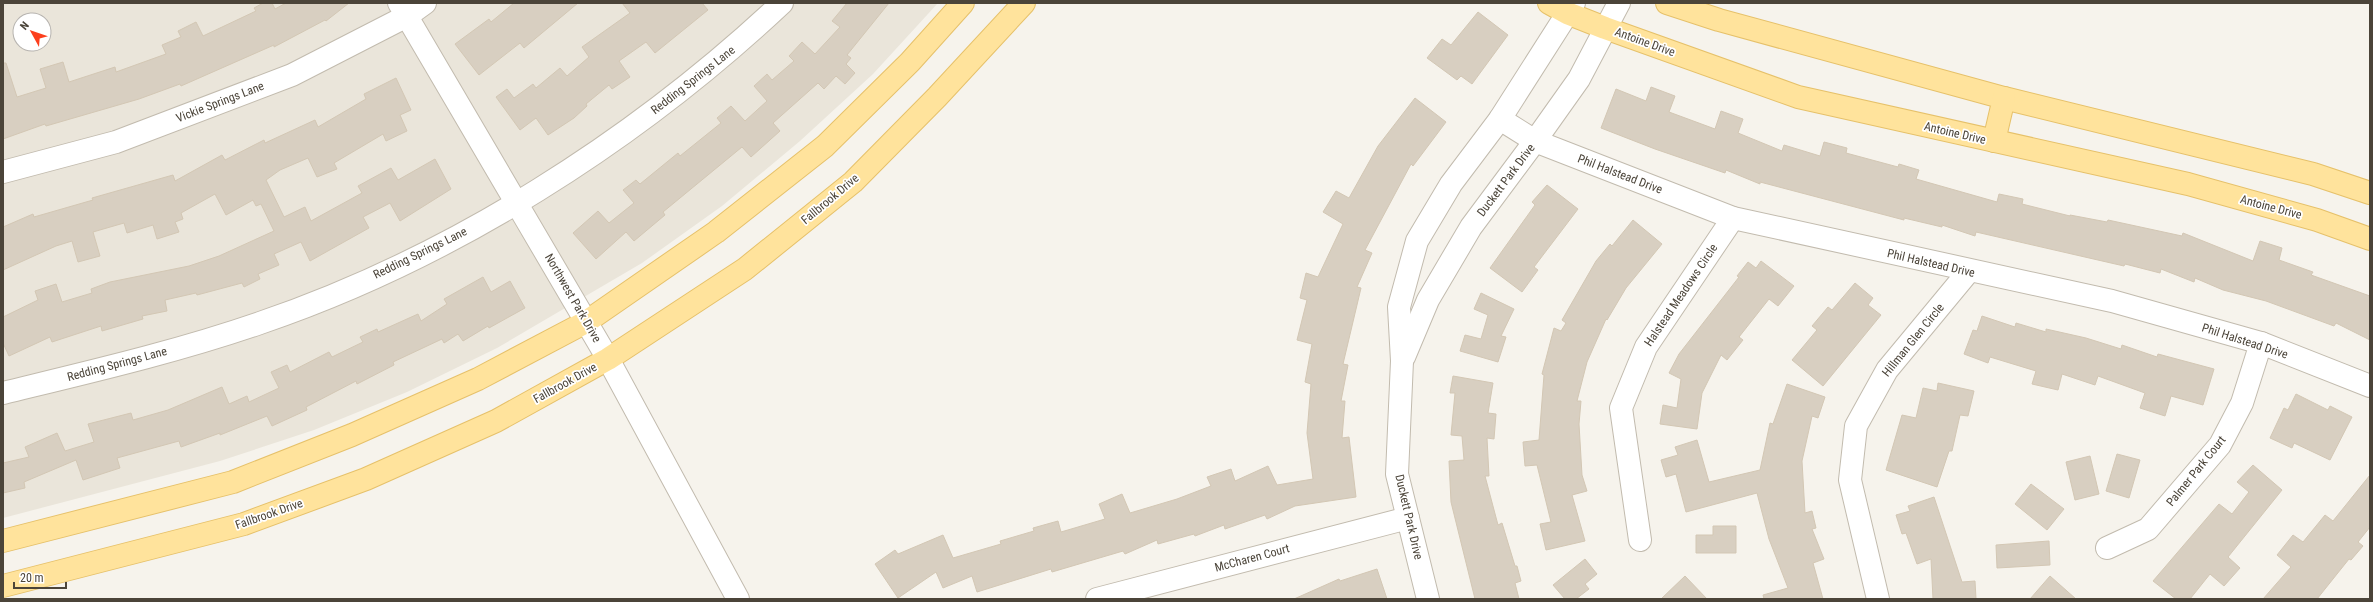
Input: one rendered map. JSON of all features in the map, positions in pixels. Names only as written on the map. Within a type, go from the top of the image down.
[{"type":"main road","points":[[3,541],[233,482],[352,435],[478,379],[586,322],[716,232],[825,146],[910,62],[963,3]]},
{"type":"main road","name":"Fallbrook Drive","points":[[3,586],[244,524],[359,481],[496,421],[608,359],[745,269],[853,182],[937,97],[1024,3]]},
{"type":"main road","name":"Antoine Drive","points":[[1548,3],[1571,8],[1605,28],[1798,97],[2188,184],[2317,220],[2370,239]]},
{"type":"main road","points":[[1667,3],[1719,20],[2004,98],[2313,174],[2370,193]]},
{"type":"main road","points":[[1994,141],[2004,98]]},
{"type":"street","name":"Vickie Springs Lane","points":[[3,172],[116,142],[292,75],[403,9],[425,3]]},
{"type":"street","name":"Redding Springs Lane","points":[[3,393],[202,342],[261,323],[319,301],[402,264],[518,203],[604,147],[695,81],[731,51],[782,3]]},
{"type":"street","name":"Duckett Park Drive","points":[[1402,361],[1428,300],[1471,227],[1579,79],[1618,3]]},
{"type":"street","name":"Duckett Park Drive","points":[[1428,599],[1398,474],[1402,361],[1399,307],[1417,241],[1451,184],[1500,119],[1571,8]]},
{"type":"street","name":"Northwest Park Drive","points":[[403,9],[608,359],[738,599]]},
{"type":"street","name":"Phil Halstead Drive","points":[[1500,119],[1535,141],[1733,218],[1969,272],[2112,301],[2261,343],[2370,386]]},
{"type":"street","name":"Halstead Meadows Circle","points":[[1640,540],[1622,408],[1646,347],[1733,218]]},
{"type":"street","name":"Hillman Glen Circle","points":[[1878,599],[1850,480],[1856,426],[1887,370],[1969,272]]},
{"type":"street","name":"Palmer Park Court","points":[[2106,548],[2148,528],[2220,445],[2242,403],[2261,343]]},
{"type":"street","name":"McCharen Court","points":[[1097,599],[1408,518]]},
{"type":"shaded area","points":[[3,3],[938,3],[873,74],[800,141],[722,206],[642,263],[497,348],[407,392],[314,430],[220,461],[3,518]]},
{"type":"building","points":[[263,3],[272,3],[275,9],[286,3],[349,3],[326,21],[325,20],[274,47],[274,45],[181,86],[180,84],[139,99],[46,126],[45,124],[3,139],[3,63],[6,63],[17,97],[46,88],[40,69],[63,62],[69,82],[115,67],[116,72],[166,54],[162,45],[181,37],[178,31],[196,22],[203,36],[256,11],[254,8]]},
{"type":"building","points":[[514,3],[578,3],[524,48],[520,43],[479,75],[455,44],[489,19],[491,22]]},
{"type":"building","points":[[622,3],[702,3],[708,10],[655,53],[646,42],[619,61],[630,77],[612,89],[609,85],[586,104],[587,106],[574,118],[548,135],[536,118],[520,130],[496,97],[507,89],[514,98],[533,84],[536,88],[560,68],[567,76],[589,57],[582,47],[630,13]]},
{"type":"building","points":[[847,3],[889,3],[847,55],[851,58],[846,64],[855,73],[845,84],[836,76],[824,89],[818,83],[773,123],[780,131],[751,157],[742,147],[663,212],[665,215],[634,241],[626,232],[596,259],[573,233],[598,211],[609,223],[634,203],[623,190],[636,180],[640,184],[678,153],[680,156],[721,123],[717,118],[731,106],[745,121],[767,101],[754,86],[767,74],[772,80],[794,61],[789,56],[802,42],[815,54],[840,27],[832,21]]},
{"type":"building","points":[[1478,12],[1508,35],[1472,84],[1461,76],[1457,80],[1427,58],[1442,39],[1451,45]]},
{"type":"building","points":[[396,78],[411,110],[400,115],[407,131],[386,141],[383,134],[334,163],[337,169],[317,177],[308,158],[280,170],[266,180],[284,217],[305,207],[311,221],[362,193],[358,186],[391,168],[398,180],[435,159],[451,189],[400,221],[390,203],[363,217],[369,228],[310,261],[301,242],[274,254],[279,265],[258,274],[260,279],[244,287],[242,283],[197,295],[196,293],[165,300],[167,311],[142,316],[143,319],[102,331],[101,326],[52,342],[50,337],[9,356],[3,343],[3,317],[38,300],[35,291],[56,284],[62,302],[92,293],[91,289],[110,282],[189,266],[219,256],[274,231],[261,204],[256,206],[253,200],[226,215],[215,194],[181,213],[183,219],[175,222],[179,232],[157,239],[153,225],[127,233],[124,223],[93,232],[100,256],[78,262],[72,241],[56,246],[3,270],[3,227],[33,214],[34,217],[93,200],[92,198],[173,175],[175,181],[222,155],[225,160],[264,140],[265,143],[315,120],[318,127],[366,99],[364,94]]},
{"type":"building","points":[[1651,87],[1675,96],[1669,112],[1715,129],[1721,111],[1743,119],[1738,133],[1782,151],[1784,145],[1820,156],[1824,142],[1847,148],[1846,153],[1898,167],[1899,164],[1919,170],[1916,179],[1997,202],[1999,194],[2023,199],[2022,204],[2070,216],[2107,222],[2108,220],[2182,236],[2183,233],[2253,261],[2260,241],[2282,248],[2279,260],[2313,272],[2311,275],[2370,296],[2370,340],[2336,323],[2334,326],[2266,301],[2223,290],[2195,278],[2194,282],[2161,269],[2160,273],[2125,264],[2124,266],[1976,232],[1975,236],[1942,225],[1942,227],[1904,218],[1904,220],[1760,182],[1760,184],[1726,170],[1725,173],[1655,149],[1601,128],[1616,89],[1646,101]]},
{"type":"building","points":[[1415,98],[1446,122],[1413,166],[1411,164],[1365,250],[1372,253],[1357,287],[1361,288],[1343,364],[1348,365],[1341,401],[1345,401],[1342,438],[1349,437],[1356,497],[1295,506],[1267,519],[1265,515],[1225,529],[1224,525],[1195,536],[1194,534],[1158,544],[1157,540],[1125,554],[1123,551],[1052,572],[1051,569],[977,592],[972,576],[943,588],[936,572],[898,598],[875,564],[895,550],[898,554],[943,535],[953,558],[1001,544],[1000,541],[1034,531],[1033,528],[1058,521],[1061,532],[1105,519],[1099,504],[1122,494],[1130,513],[1177,499],[1211,486],[1207,477],[1231,469],[1235,481],[1268,466],[1277,485],[1313,479],[1307,433],[1311,384],[1305,382],[1312,344],[1297,340],[1307,300],[1300,298],[1306,273],[1318,277],[1343,224],[1323,212],[1336,191],[1349,198],[1378,146]]},
{"type":"building","points":[[1547,185],[1578,209],[1534,267],[1538,270],[1522,292],[1490,268],[1535,205],[1532,202]]},
{"type":"building","points":[[1633,220],[1662,244],[1626,288],[1607,320],[1606,319],[1587,362],[1577,401],[1581,401],[1579,424],[1582,475],[1587,491],[1572,495],[1585,541],[1546,550],[1540,524],[1551,522],[1537,465],[1525,466],[1523,442],[1539,440],[1544,375],[1542,374],[1554,328],[1561,331],[1566,323],[1562,320],[1596,261],[1610,244],[1612,246]]},
{"type":"building","points":[[1761,261],[1794,286],[1778,306],[1769,299],[1739,337],[1743,340],[1727,360],[1721,355],[1702,393],[1697,429],[1660,424],[1663,405],[1677,408],[1681,379],[1669,373],[1679,354],[1739,277],[1737,276],[1748,262],[1756,268]]},
{"type":"building","points":[[483,277],[491,292],[510,281],[525,308],[489,328],[488,326],[463,341],[458,334],[444,343],[442,339],[393,362],[394,365],[357,384],[356,381],[306,407],[307,410],[272,426],[267,416],[220,435],[220,433],[181,447],[179,441],[117,458],[120,468],[83,480],[76,460],[24,482],[25,488],[3,493],[3,463],[29,457],[25,447],[57,433],[65,451],[94,442],[88,424],[131,413],[133,420],[168,410],[222,387],[229,404],[247,396],[249,402],[279,388],[271,372],[287,365],[290,372],[329,352],[332,357],[363,342],[360,337],[377,329],[378,332],[418,314],[421,321],[447,304],[444,299]]},
{"type":"building","points":[[1855,283],[1873,298],[1868,305],[1881,315],[1823,386],[1792,360],[1817,330],[1812,326],[1828,307],[1832,310]]},
{"type":"building","points":[[1481,293],[1514,309],[1501,336],[1506,337],[1498,362],[1460,351],[1465,335],[1481,339],[1488,315],[1474,309]]},
{"type":"building","points":[[1982,316],[2015,327],[2016,323],[2046,332],[2046,329],[2086,338],[2121,349],[2122,345],[2157,357],[2158,354],[2214,369],[2203,405],[2171,396],[2165,416],[2140,408],[2145,393],[2098,376],[2095,385],[2062,374],[2058,390],[2032,384],[2036,371],[1990,357],[1988,363],[1964,354],[1973,330],[1977,331]]},
{"type":"building","points":[[1453,376],[1493,383],[1488,413],[1496,414],[1494,439],[1487,438],[1489,476],[1485,476],[1498,525],[1502,523],[1515,566],[1517,566],[1521,581],[1515,583],[1519,599],[1475,599],[1451,502],[1449,461],[1464,460],[1462,436],[1451,435],[1455,393],[1450,393]]},
{"type":"building","points":[[1938,383],[1974,391],[1968,416],[1960,415],[1952,451],[1949,451],[1937,487],[1886,470],[1902,415],[1916,418],[1923,388],[1937,391]]},
{"type":"building","points":[[1787,384],[1825,397],[1818,418],[1812,416],[1802,461],[1805,513],[1812,511],[1816,528],[1812,529],[1824,559],[1813,563],[1823,599],[1764,599],[1763,595],[1788,588],[1769,539],[1757,493],[1686,512],[1676,474],[1666,477],[1661,460],[1678,455],[1675,447],[1697,440],[1709,482],[1760,470],[1770,423],[1773,424]]},
{"type":"building","points":[[2296,394],[2328,410],[2330,406],[2352,417],[2330,460],[2294,443],[2292,448],[2270,438],[2284,408],[2288,410]]},
{"type":"building","points":[[2117,454],[2140,460],[2129,498],[2106,491]]},
{"type":"building","points":[[2090,456],[2099,494],[2075,500],[2066,462]]},
{"type":"building","points":[[2253,465],[2282,490],[2228,557],[2240,568],[2224,586],[2210,574],[2190,599],[2176,599],[2153,581],[2219,504],[2232,514],[2249,492],[2237,482]]},
{"type":"building","points":[[2370,475],[2370,527],[2358,542],[2363,546],[2351,560],[2349,559],[2317,599],[2263,599],[2291,567],[2277,555],[2293,535],[2303,542],[2325,515],[2333,521]]},
{"type":"building","points":[[2031,484],[2064,509],[2047,530],[2015,504]]},
{"type":"building","points":[[1934,497],[1962,582],[1975,581],[1976,599],[1933,599],[1931,559],[1917,564],[1906,533],[1902,534],[1896,515],[1910,511],[1908,506]]},
{"type":"building","points":[[1713,526],[1736,526],[1736,553],[1696,553],[1696,535],[1713,535]]},
{"type":"building","points":[[2049,541],[2050,565],[1997,568],[1996,545]]},
{"type":"building","points":[[1585,559],[1597,574],[1585,584],[1589,589],[1576,599],[1565,599],[1553,585]]},
{"type":"building","points":[[1377,569],[1387,599],[1294,599],[1339,579],[1340,581]]},
{"type":"building","points":[[1685,576],[1707,599],[1661,599]]},
{"type":"building","points":[[2050,576],[2076,599],[2030,599]]}]
